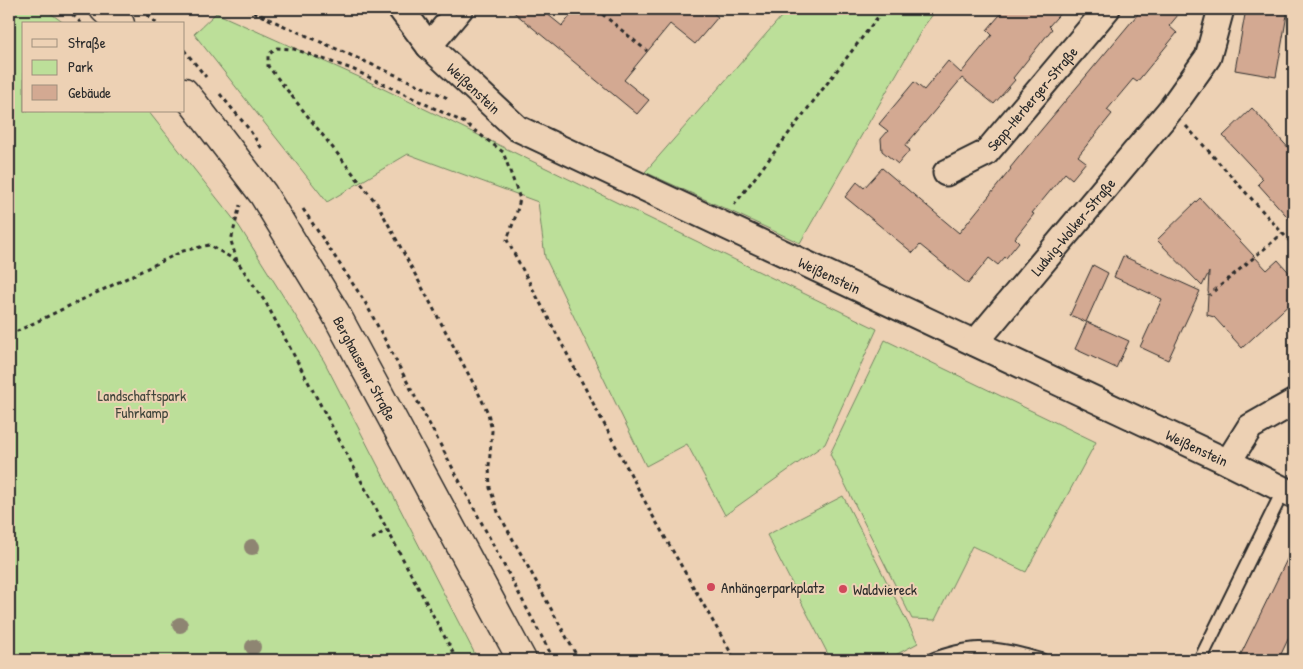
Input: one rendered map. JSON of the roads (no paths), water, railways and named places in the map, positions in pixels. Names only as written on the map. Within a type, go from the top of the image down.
[{"type":"main road","points":[[104,9],[118,22]]},
{"type":"main road","name":"Berghausener Straße","points":[[185,93],[263,194],[335,312],[522,660]]},
{"type":"street","name":"Weißenstein","points":[[401,9],[429,46],[517,128],[1289,492]]},
{"type":"street","points":[[429,46],[460,9]]},
{"type":"street","name":"Sepp-Herberger-Straße","points":[[946,172],[986,153],[1107,9]]},
{"type":"street","name":"Ludwig-Wolker-Straße","points":[[975,343],[1171,109],[1208,57],[1221,9]]},
{"type":"street","points":[[1228,462],[1250,427],[1294,402]]},
{"type":"lane","points":[[1200,660],[1289,492]]},
{"type":"lane","points":[[932,660],[943,655],[980,648],[1016,653],[1041,660]]},
{"type":"place","name":"Anhängerparkplatz","points":[[711,587]]},
{"type":"place","name":"Waldviereck","points":[[843,589]]},
{"type":"park label","name":"Landschaftspark Fuhrkamp","points":[[142,404]]}]
